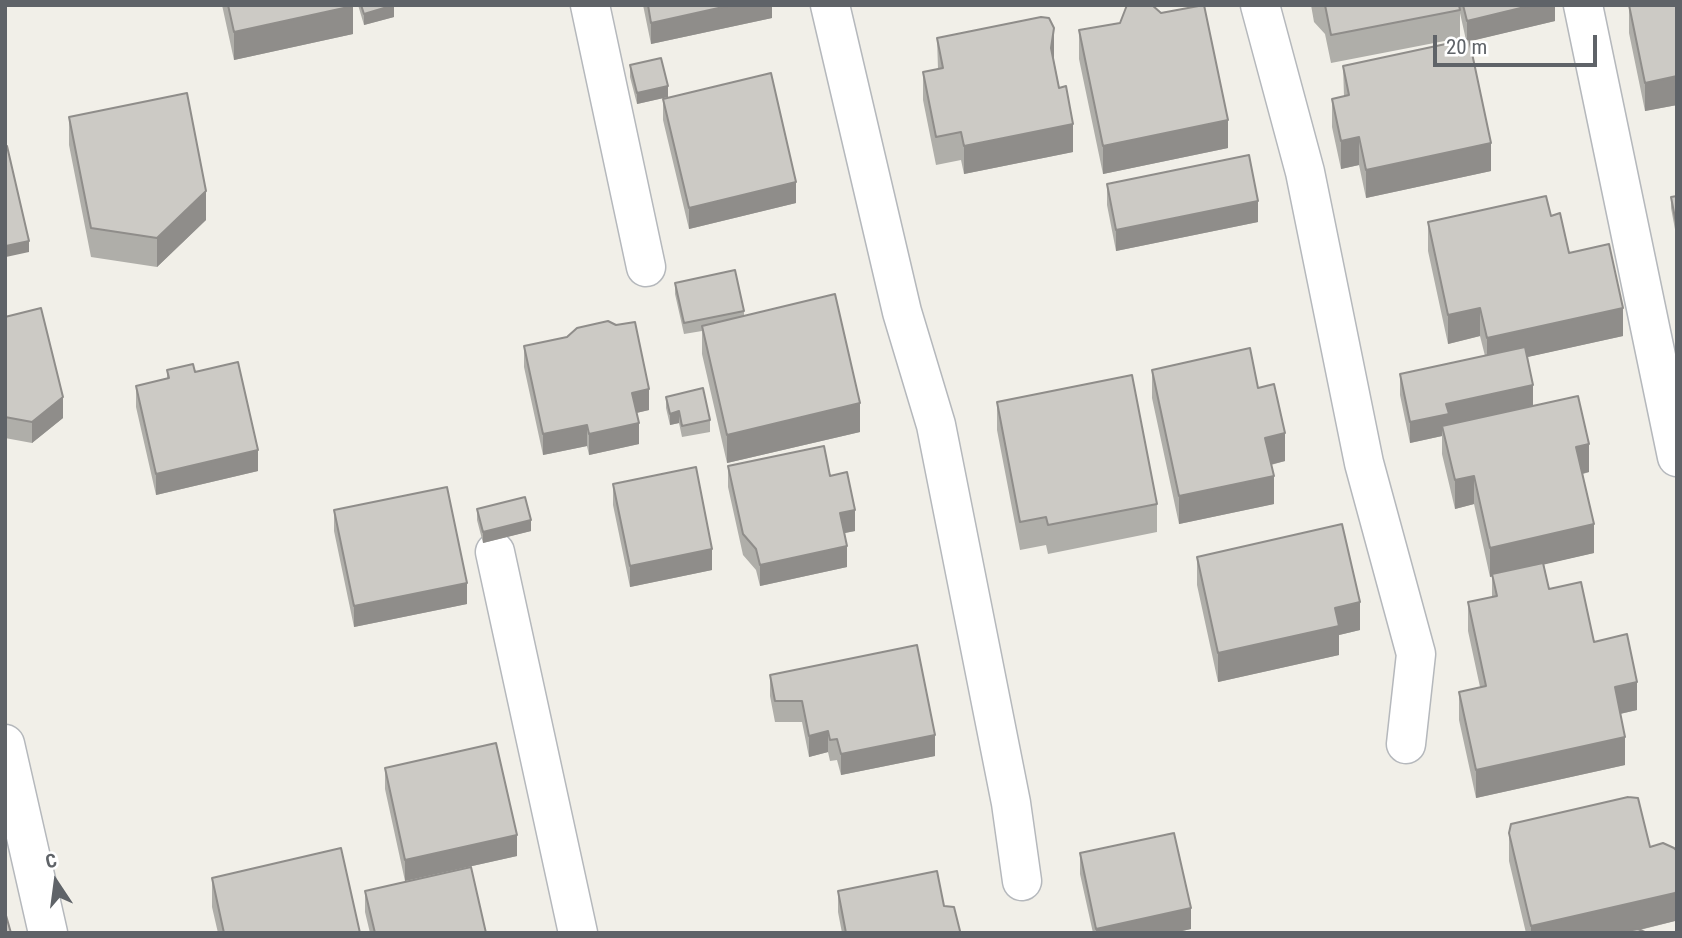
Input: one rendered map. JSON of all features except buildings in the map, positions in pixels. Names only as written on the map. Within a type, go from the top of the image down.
[{"type":"street","points":[[590,5],[646,267]]},
{"type":"street","points":[[830,5],[902,312],[936,425],[1011,803],[1021,881]]},
{"type":"street","points":[[1260,5],[1306,172],[1364,463],[1416,654],[1406,744]]},
{"type":"street","points":[[1583,5],[1677,457]]},
{"type":"street","points":[[495,552],[578,933]]},
{"type":"street","points":[[5,744],[48,933]]}]
